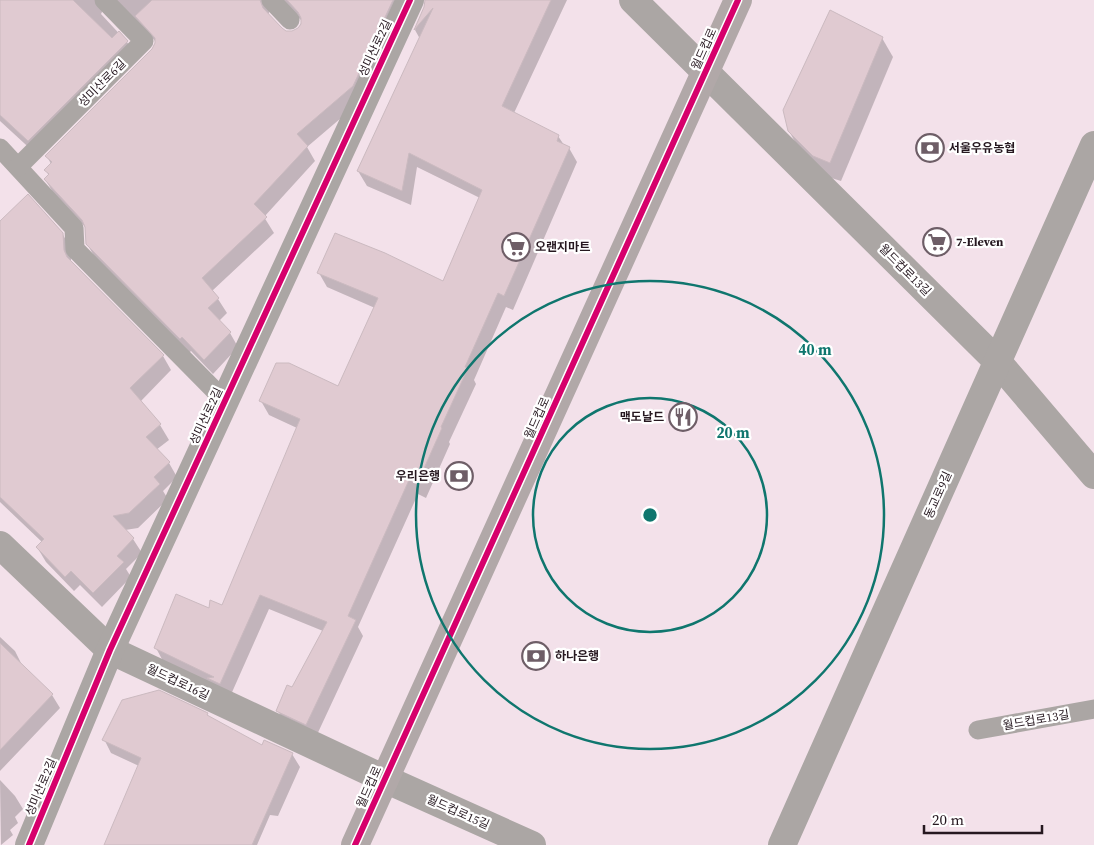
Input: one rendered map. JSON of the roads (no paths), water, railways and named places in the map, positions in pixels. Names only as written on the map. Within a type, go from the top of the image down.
[{"type":"main road","name":"월드컵로","points":[[355,845],[738,0]]},
{"type":"street","name":"성미산로2길","points":[[29,845],[110,650],[410,0]]},
{"type":"street","name":"월드컵로13길","points":[[633,0],[997,361],[1094,475]]},
{"type":"street","name":"동교로9길","points":[[782,845],[1094,145]]},
{"type":"street","name":"월드컵로16길","points":[[0,545],[110,650],[385,779]]},
{"type":"street","name":"월드컵로15길","points":[[385,779],[532,845]]},
{"type":"lane","name":"성미산로6길","points":[[18,167],[144,41],[104,0]]},
{"type":"lane","points":[[271,0],[290,20]]},
{"type":"lane","name":"성미산로2길","points":[[0,148],[74,228],[76,249],[225,401]]},
{"type":"lane","name":"월드컵로13길","points":[[978,730],[1094,709]]},
{"type":"place","name":"서울우유농협","points":[[930,148]]},
{"type":"place","name":"7-Eleven","points":[[937,242]]},
{"type":"place","name":"오랜지마트","points":[[516,247]]},
{"type":"place","name":"맥도날드","points":[[683,417]]},
{"type":"place","name":"우리은행","points":[[459,476]]},
{"type":"place","name":"하나은행","points":[[536,656]]}]
